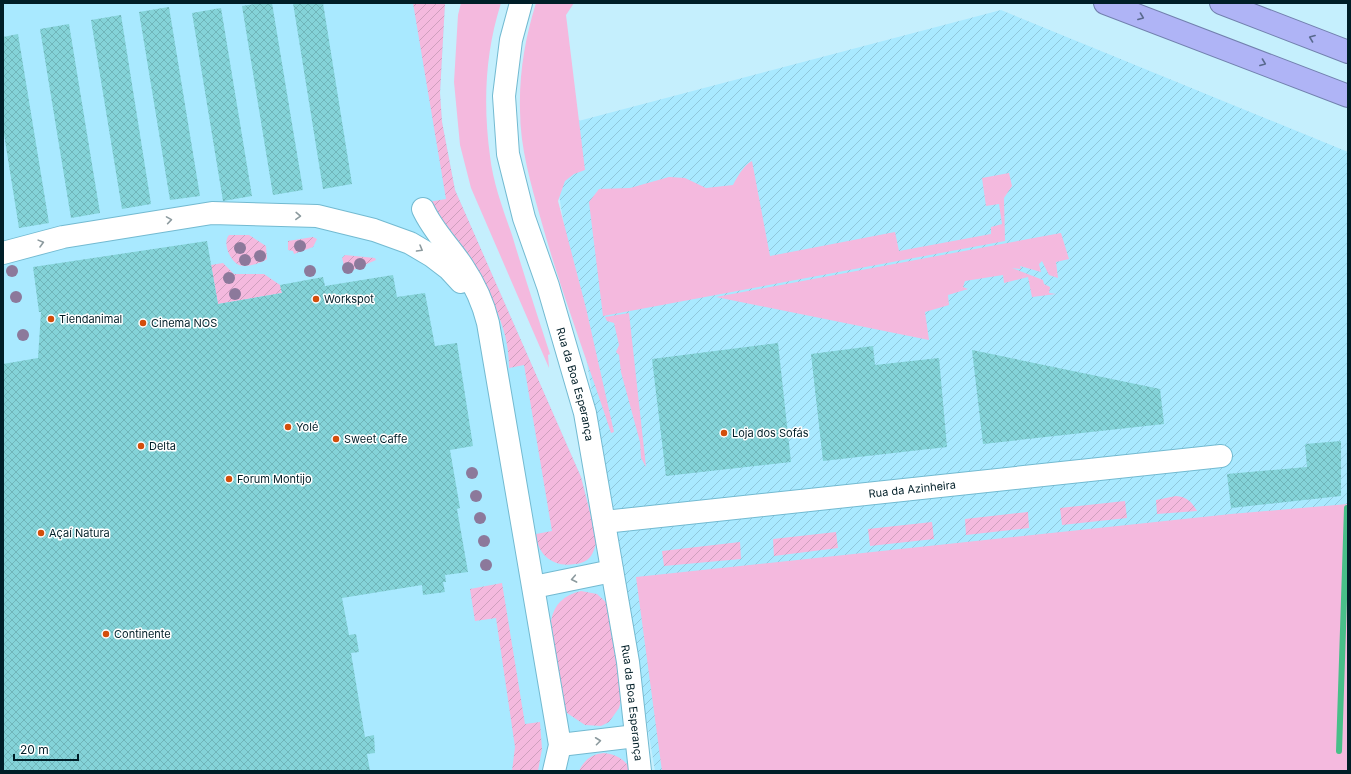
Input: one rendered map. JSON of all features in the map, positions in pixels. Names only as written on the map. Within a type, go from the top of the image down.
[{"type":"highway","points":[[1105,3],[1348,96]]},
{"type":"highway","points":[[1221,3],[1348,52]]},
{"type":"street","name":"Rua da Boa Esperança","points":[[521,3],[510,40],[504,96],[508,154],[524,218],[548,286],[585,413],[628,662],[640,771]]},
{"type":"street","points":[[423,209],[433,229],[463,266],[473,282],[482,300],[488,323],[560,745],[554,771]]},
{"type":"street","points":[[3,253],[63,237],[212,213],[317,216],[374,230],[410,243],[432,256],[449,269],[460,281],[488,323]]},
{"type":"street","name":"Rua da Azinheira","points":[[604,522],[1221,456]]},
{"type":"street","points":[[534,587],[612,571]]},
{"type":"street","points":[[560,745],[636,736]]},
{"type":"shaded area","points":[[3,3],[445,3],[440,93],[442,122],[455,190],[581,477],[589,506],[599,520],[605,592],[632,771],[3,771]]},
{"type":"shaded area","points":[[413,3],[445,3],[440,93],[442,122],[455,190],[581,477],[597,540],[591,556],[587,560],[580,563],[567,565],[554,562],[543,554],[537,541],[536,534],[552,531],[524,365],[509,368],[507,345],[493,302],[468,260],[428,202],[446,199]]},
{"type":"shaded area","points":[[461,3],[501,3],[492,41],[487,79],[486,98],[490,156],[493,176],[499,196],[550,354],[548,355],[549,368],[471,188],[460,145],[454,82],[458,15]]},
{"type":"shaded area","points":[[536,3],[574,3],[566,15],[585,170],[574,174],[565,181],[558,201],[586,308],[614,432],[611,433],[549,247],[524,152],[520,124],[522,70],[526,43]]},
{"type":"shaded area","points":[[1001,10],[1348,152],[1348,771],[655,771],[548,129]]},
{"type":"shaded area","points":[[752,161],[770,256],[895,232],[899,251],[991,234],[991,227],[1002,224],[999,204],[986,206],[982,178],[1009,173],[1012,186],[1004,198],[1005,241],[603,316],[589,202],[599,189],[630,188],[669,177],[685,178],[706,188],[733,185],[743,168]]},
{"type":"shaded area","points":[[1061,233],[1069,259],[1056,262],[1058,278],[1049,275],[1042,261],[1039,264],[1041,272],[1020,266],[1021,269],[1012,268],[1043,280],[1044,284],[1050,287],[1049,293],[1056,294],[1032,297],[1028,277],[1004,283],[1003,275],[965,281],[963,287],[968,289],[948,295],[949,305],[925,312],[929,340],[716,297]]},
{"type":"shaded area","points":[[229,235],[249,235],[266,246],[267,259],[253,265],[239,265],[233,260],[228,252],[226,242]]},
{"type":"shaded area","points":[[313,237],[317,239],[313,247],[294,254],[293,251],[288,250],[288,241]]},
{"type":"shaded area","points":[[345,255],[375,258],[376,260],[346,273],[342,258]]},
{"type":"shaded area","points":[[223,263],[234,274],[264,274],[280,285],[282,293],[218,304],[211,265]]},
{"type":"shaded area","points":[[629,313],[646,467],[641,458],[640,442],[621,372],[619,355],[616,352],[619,345],[614,323],[607,321],[605,317]]},
{"type":"shaded area","points":[[1176,496],[1183,497],[1188,500],[1197,511],[1157,514],[1156,500]]},
{"type":"shaded area","points":[[1125,501],[1127,518],[1062,525],[1060,508]]},
{"type":"shaded area","points":[[1348,504],[1348,771],[662,771],[636,577],[1231,514]]},
{"type":"shaded area","points":[[1028,512],[1029,528],[966,535],[965,519]]},
{"type":"shaded area","points":[[932,522],[934,539],[870,546],[868,529]]},
{"type":"shaded area","points":[[836,532],[838,548],[774,556],[773,539]]},
{"type":"shaded area","points":[[740,542],[741,559],[664,566],[662,551]]},
{"type":"shaded area","points":[[502,583],[525,724],[540,722],[542,749],[538,771],[512,771],[515,747],[496,618],[475,621],[470,589]]},
{"type":"shaded area","points":[[581,591],[597,594],[610,606],[623,693],[619,708],[609,722],[601,726],[585,725],[567,713],[562,699],[551,621],[552,615],[557,605],[561,601],[570,595]]},
{"type":"shaded area","points":[[604,753],[620,758],[627,764],[631,771],[579,771],[589,758]]},
{"type":"building","points":[[272,3],[303,190],[273,195],[242,6]]},
{"type":"building","points":[[293,3],[323,3],[352,184],[323,189]]},
{"type":"building","points":[[169,7],[200,196],[170,200],[139,12]]},
{"type":"building","points":[[221,8],[252,196],[223,201],[192,13]]},
{"type":"building","points":[[121,15],[151,204],[122,209],[91,20]]},
{"type":"building","points":[[69,24],[100,213],[71,218],[40,29]]},
{"type":"building","points":[[18,34],[49,223],[19,228],[3,128],[3,37]]},
{"type":"building","name":"Forum Montijo","points":[[207,241],[218,304],[282,293],[280,285],[323,277],[325,286],[393,275],[397,297],[425,293],[435,346],[457,343],[473,446],[450,450],[460,508],[457,509],[468,572],[445,575],[446,582],[443,582],[445,592],[423,595],[422,585],[342,598],[349,635],[356,634],[359,652],[351,653],[365,737],[374,735],[375,753],[367,754],[370,771],[3,771],[3,364],[38,358],[41,312],[39,312],[33,267]]},
{"type":"building","points":[[778,343],[791,462],[666,476],[652,359]]},
{"type":"building","points":[[873,346],[875,365],[939,358],[947,447],[823,461],[811,354]]},
{"type":"building","points":[[972,350],[1160,389],[1164,424],[983,444]]},
{"type":"building","points":[[1341,441],[1341,496],[1231,508],[1227,474],[1307,467],[1305,444]]},
{"type":"waterway","points":[[1339,751],[1347,508]]},
{"type":"place","name":"Workspot","points":[[316,299]]},
{"type":"place","name":"Tiendanimal","points":[[51,319]]},
{"type":"place","name":"Cinema NOS","points":[[143,323]]},
{"type":"place","name":"Yolé","points":[[288,427]]},
{"type":"place","name":"Loja dos Sofás","points":[[724,433]]},
{"type":"place","name":"Sweet Caffe","points":[[336,439]]},
{"type":"place","name":"Delta","points":[[141,446]]},
{"type":"place","name":"Forum Montijo","points":[[229,479]]},
{"type":"place","name":"Açaí Natura","points":[[41,533]]},
{"type":"place","name":"Continente","points":[[106,634]]}]
